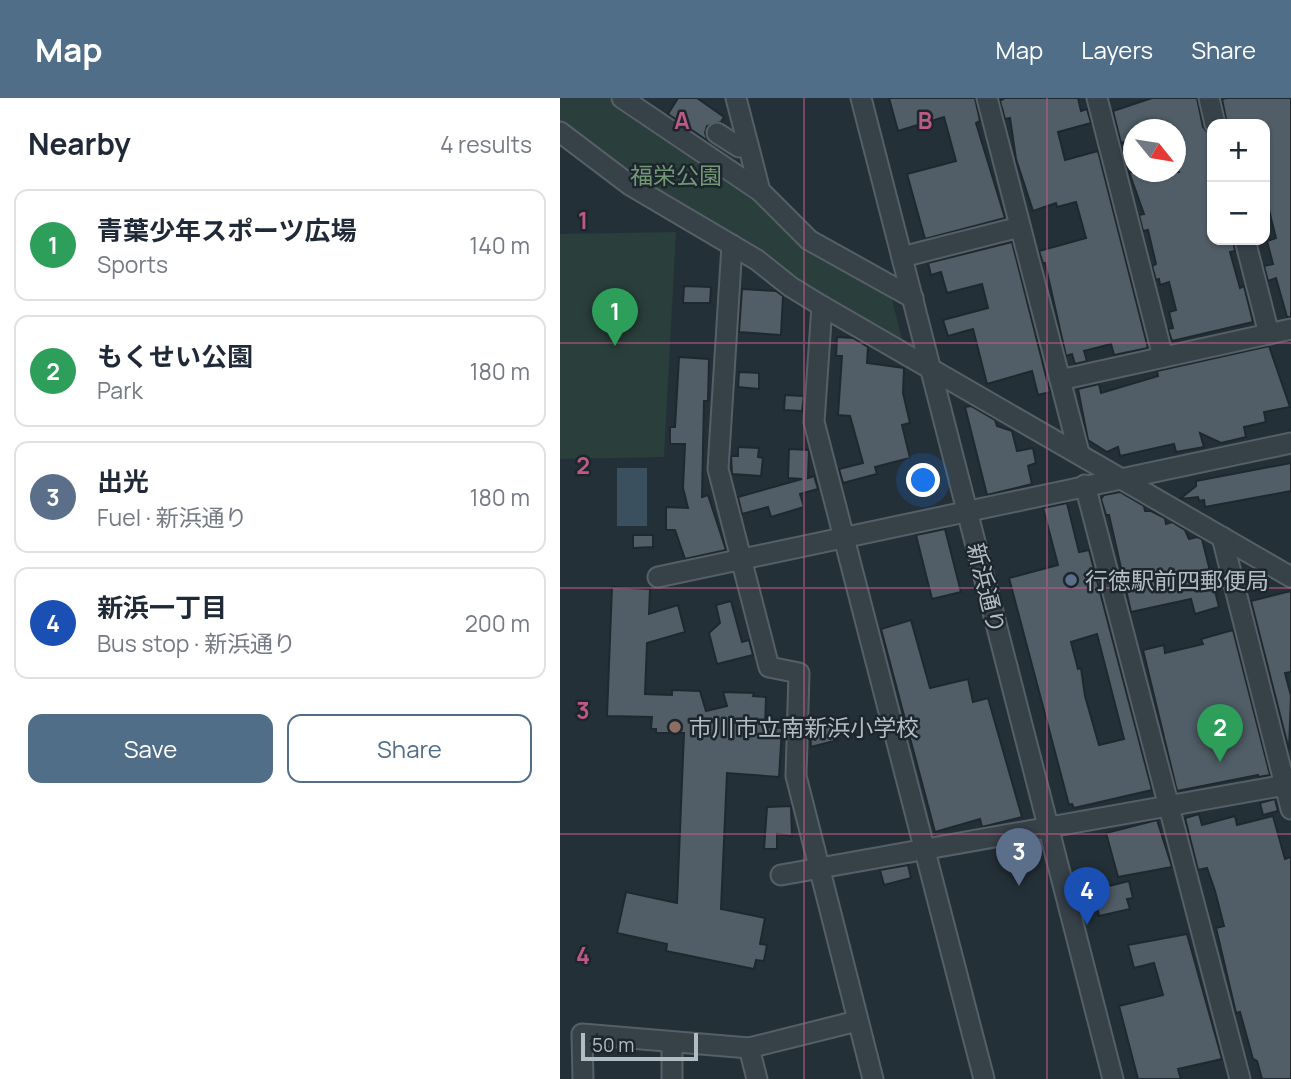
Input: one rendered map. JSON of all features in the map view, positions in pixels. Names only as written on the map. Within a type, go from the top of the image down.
[{"type":"street","points":[[736,98],[760,191]]},
{"type":"street","name":"新浜通り","points":[[861,98],[1113,1079]]},
{"type":"street","points":[[987,98],[1079,453]]},
{"type":"street","points":[[1097,98],[1163,357]]},
{"type":"street","points":[[1209,98],[1214,119]]},
{"type":"street","points":[[633,102],[760,191],[801,234],[913,298]]},
{"type":"street","points":[[560,132],[630,185],[732,245],[822,306],[1291,577]]},
{"type":"street","points":[[717,133],[739,147],[748,145]]},
{"type":"street","points":[[902,257],[1020,227]]},
{"type":"street","points":[[732,245],[718,469],[769,667],[799,673],[796,776],[873,1079]]},
{"type":"street","points":[[1246,245],[1269,334]]},
{"type":"street","points":[[822,306],[814,422],[984,1079]]},
{"type":"street","points":[[1060,380],[1291,329]]},
{"type":"street","points":[[658,577],[1291,443]]},
{"type":"street","points":[[1085,485],[1240,1079]]},
{"type":"street","points":[[1222,537],[1288,785],[1291,809]]},
{"type":"street","points":[[781,875],[1288,785]]},
{"type":"street","points":[[583,1079],[582,1034],[749,1048],[858,1020]]},
{"type":"street","points":[[672,1042],[672,1079]]},
{"type":"street","points":[[749,1048],[757,1079]]},
{"type":"green space","name":"福栄公園","points":[[560,98],[609,98],[890,292],[902,339],[896,340],[809,290],[641,181],[560,121]]},
{"type":"green space","points":[[676,232],[664,457],[560,459],[560,234]]},
{"type":"water","points":[[617,468],[647,468],[647,526],[617,526]]},
{"type":"building","points":[[678,98],[697,98],[724,117],[721,122],[707,126],[705,133],[708,141],[668,114]]},
{"type":"building","points":[[889,98],[975,98],[980,121],[976,123],[1005,218],[925,239],[907,174],[956,161],[944,117],[898,131]]},
{"type":"building","points":[[1005,98],[1078,98],[1081,111],[1087,109],[1091,123],[1058,132],[1065,160],[1098,151],[1148,348],[1114,355],[1111,344],[1084,351],[1087,361],[1075,364],[1072,354],[1066,356],[1045,263],[1039,251],[1086,238],[1076,202],[1057,207],[1056,203],[1033,211],[1016,159],[1010,118],[1005,119],[1000,101]]},
{"type":"building","points":[[1152,98],[1197,98],[1203,127],[1207,132],[1207,245],[1234,245],[1235,251],[1230,252],[1240,288],[1244,286],[1253,322],[1172,341],[1168,329],[1173,328],[1169,312],[1176,310],[1169,282],[1160,285],[1159,279],[1156,280],[1152,266],[1156,264],[1148,230],[1143,231],[1139,215],[1144,214],[1133,182],[1186,182],[1186,119],[1123,119],[1121,143],[1113,111]]},
{"type":"building","points":[[1291,98],[1291,317],[1287,317],[1276,278],[1268,281],[1264,266],[1273,264],[1268,245],[1270,240],[1276,238],[1270,214],[1270,119],[1226,119],[1222,99]]},
{"type":"building","points":[[1012,242],[1050,392],[1038,395],[1032,371],[987,384],[973,329],[948,336],[943,320],[988,308],[982,284],[947,293],[941,272],[931,275],[928,263]]},
{"type":"building","points":[[684,286],[711,287],[710,303],[683,303]]},
{"type":"building","points":[[742,289],[776,291],[783,296],[781,335],[739,332]]},
{"type":"building","points":[[837,337],[853,338],[868,347],[867,363],[904,368],[903,393],[910,423],[902,425],[910,458],[875,467],[877,474],[843,483],[839,469],[863,463],[850,416],[838,415],[842,356],[836,356]]},
{"type":"building","points":[[1269,346],[1290,407],[1264,412],[1266,422],[1244,427],[1246,437],[1221,443],[1200,433],[1204,447],[1176,452],[1174,444],[1120,456],[1118,447],[1107,452],[1088,440],[1078,389],[1099,384],[1101,393],[1158,376],[1157,371]]},
{"type":"building","points":[[679,357],[709,359],[708,401],[704,401],[702,497],[708,495],[726,550],[685,559],[675,530],[666,530],[666,507],[688,508],[683,488],[685,444],[670,444],[670,427],[675,427]]},
{"type":"building","points":[[739,372],[759,373],[759,389],[738,387]]},
{"type":"building","points":[[785,395],[804,396],[802,411],[784,410]]},
{"type":"building","points":[[971,406],[995,420],[997,426],[1012,431],[1017,451],[1033,448],[1036,463],[1028,466],[1032,484],[987,495],[965,407]]},
{"type":"building","points":[[738,447],[759,448],[758,457],[763,458],[761,476],[732,474],[731,456],[738,456]]},
{"type":"building","points":[[789,449],[809,450],[808,478],[814,476],[818,489],[800,494],[804,507],[771,517],[768,507],[742,514],[738,497],[802,479],[788,478]]},
{"type":"building","points":[[1291,463],[1291,491],[1205,507],[1204,500],[1199,501],[1198,497],[1180,499],[1196,486],[1196,481]]},
{"type":"building","points":[[1120,492],[1144,506],[1145,511],[1165,518],[1166,524],[1172,522],[1185,530],[1189,539],[1202,539],[1219,607],[1195,614],[1191,599],[1131,612],[1109,515],[1106,515],[1101,499],[1104,495]]},
{"type":"building","points":[[1067,503],[1079,552],[1089,550],[1152,790],[1074,808],[1072,804],[1069,805],[1009,578],[1058,565],[1043,508]],"holes":[[[1097,634],[1124,739],[1099,745],[1085,696],[1081,668],[1078,669],[1071,642]]]},
{"type":"building","points":[[945,529],[961,592],[932,599],[916,535]]},
{"type":"building","points":[[633,535],[653,535],[653,547],[633,548]]},
{"type":"building","points":[[612,587],[650,589],[649,614],[678,605],[685,632],[647,643],[645,694],[672,695],[672,690],[700,691],[706,711],[727,706],[723,692],[754,693],[753,696],[766,697],[765,727],[782,728],[779,777],[727,773],[721,909],[765,918],[760,944],[767,945],[764,961],[756,960],[754,969],[666,951],[667,944],[617,933],[626,892],[677,903],[684,733],[656,733],[656,729],[651,729],[652,717],[607,716]]},
{"type":"building","points":[[1291,591],[1291,672],[1285,673],[1291,696],[1289,750],[1251,601]]},
{"type":"building","points":[[731,601],[742,642],[749,640],[753,655],[717,664],[709,633],[720,623],[716,605]]},
{"type":"building","points":[[911,620],[930,688],[968,679],[973,702],[988,698],[1022,817],[982,827],[980,819],[935,832],[881,629]]},
{"type":"building","points":[[1233,630],[1270,775],[1177,791],[1143,650],[1164,645],[1165,653],[1203,644],[1201,639]]},
{"type":"building","points":[[834,723],[838,740],[811,747],[810,729]]},
{"type":"building","points":[[1275,799],[1278,811],[1263,815],[1260,803]]},
{"type":"building","points":[[791,806],[792,836],[777,834],[777,849],[764,849],[767,807]]},
{"type":"building","points":[[1199,814],[1202,825],[1235,816],[1237,825],[1273,816],[1285,859],[1291,857],[1291,1079],[1262,1079],[1257,1061],[1253,1059],[1240,1012],[1236,1013],[1216,928],[1224,926],[1215,891],[1207,868],[1198,870],[1185,818]]},
{"type":"building","points":[[1157,820],[1172,867],[1118,877],[1106,833]]},
{"type":"building","points":[[908,865],[911,878],[884,885],[880,870]]},
{"type":"building","points":[[1129,881],[1133,898],[1127,899],[1130,909],[1099,916],[1093,890]]},
{"type":"building","points":[[1187,934],[1222,1059],[1178,1069],[1181,1079],[1138,1079],[1119,1006],[1163,995],[1154,963],[1134,968],[1128,945]]},
{"type":"place","name":"青葉少年スポーツ広場","points":[[615,346]]},
{"type":"place","name":"行徳駅前四郵便局","points":[[1071,580]]},
{"type":"place","name":"市川市立南新浜小学校","points":[[675,727]]},
{"type":"place","name":"もくせい公園","points":[[1220,762]]},
{"type":"place","name":"出光","points":[[1019,886]]},
{"type":"place","name":"新浜一丁目","points":[[1087,925]]}]
